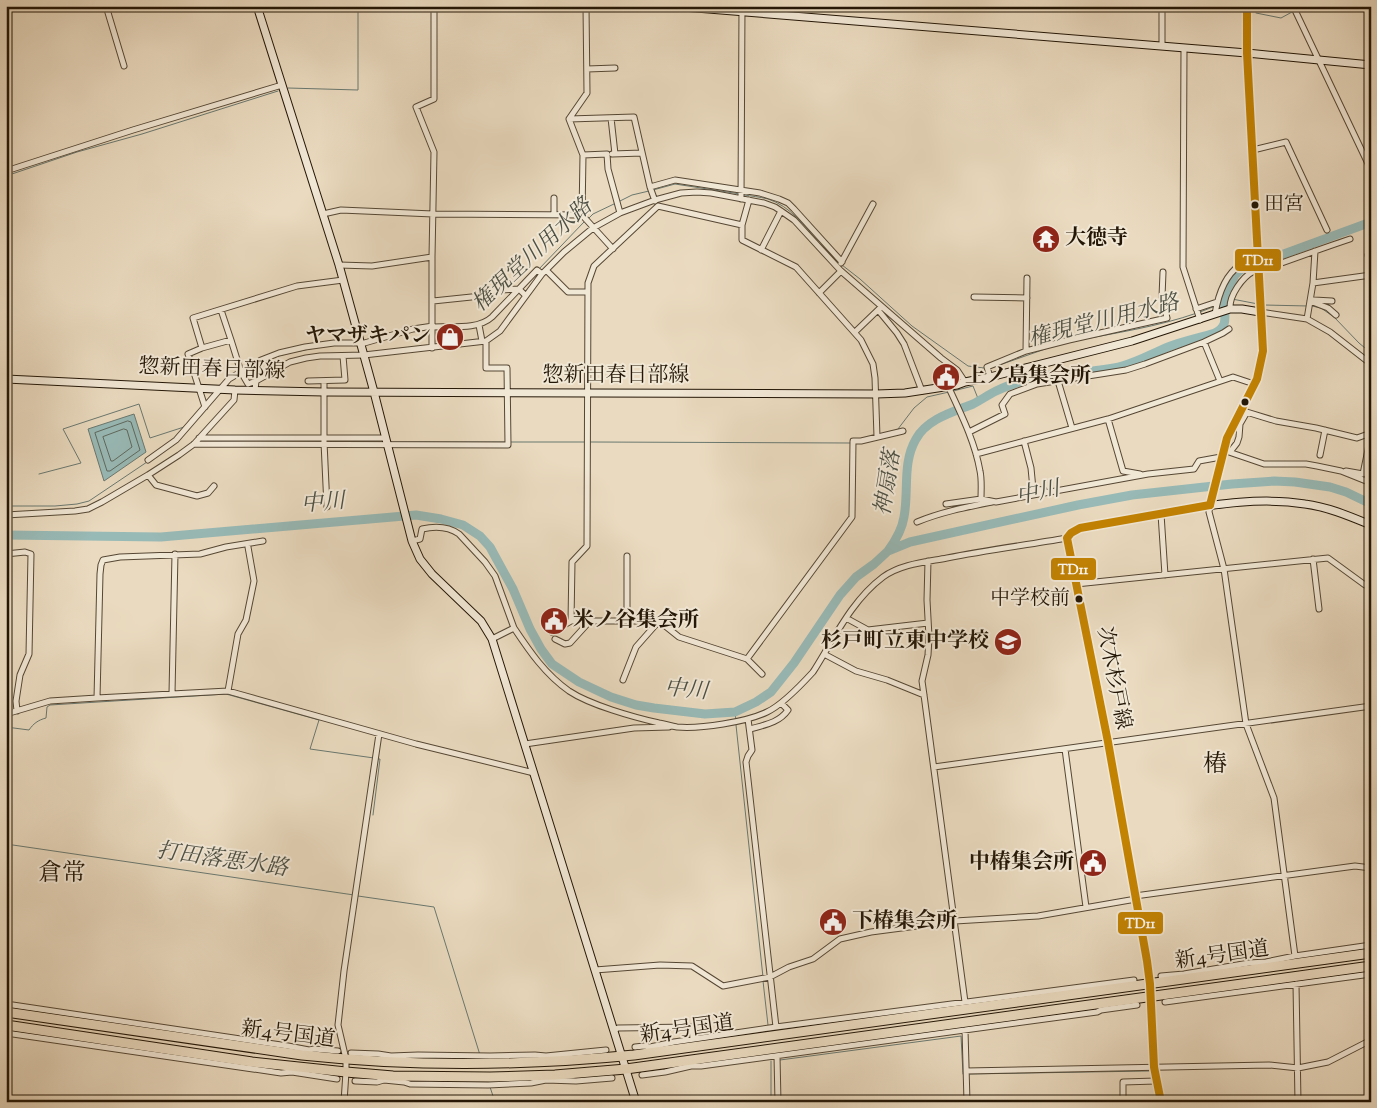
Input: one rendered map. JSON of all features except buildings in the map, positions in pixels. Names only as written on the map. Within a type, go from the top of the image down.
[{"type":"highway","name":"新4号国道","points":[[6,1012],[302,1052],[460,1065],[622,1056],[658,1048],[958,1006],[1095,988],[1150,984],[1268,965],[1371,953]]},
{"type":"highway","name":"新4号国道","points":[[6,1025],[301,1071],[346,1072],[393,1078],[556,1077],[683,1064],[1112,1005],[1150,997],[1322,976],[1371,966]]},
{"type":"main road","points":[[258,6],[339,265],[412,540],[420,559],[432,574],[481,621],[492,639],[636,1102]]},
{"type":"main road","points":[[671,6],[742,9],[1371,65]]},
{"type":"main road","points":[[1210,505],[1230,430],[1244,411],[1259,373],[1263,351],[1247,53],[1247,6]]},
{"type":"main road","points":[[1230,309],[1260,312]]},
{"type":"main road","name":"惣新田春日部線","points":[[6,379],[235,390],[324,392],[876,394],[922,391],[957,385],[1132,341],[1230,309]]},
{"type":"main road","points":[[1067,538],[1071,533],[1080,528],[1210,505],[1262,501],[1306,504],[1344,514],[1371,525]]},
{"type":"main road","name":"次木杉戸線","points":[[1067,538],[1108,742],[1150,984],[1154,1067],[1161,1102]]},
{"type":"street","points":[[106,6],[124,66]]},
{"type":"street","points":[[432,348],[434,152],[416,107],[434,99],[434,6]]},
{"type":"street","points":[[569,119],[587,93],[586,6]]},
{"type":"street","points":[[1162,6],[1162,46]]},
{"type":"street","points":[[1293,6],[1371,170]]},
{"type":"street","points":[[741,199],[742,9]]},
{"type":"street","points":[[1184,48],[1183,267],[1200,320]]},
{"type":"street","points":[[587,69],[615,68]]},
{"type":"street","points":[[6,171],[282,85]]},
{"type":"street","points":[[569,119],[634,117],[650,187],[658,206]]},
{"type":"street","points":[[611,118],[615,154]]},
{"type":"street","points":[[569,119],[583,155],[582,215],[612,249]]},
{"type":"street","points":[[1253,150],[1286,142],[1327,230]]},
{"type":"street","points":[[583,155],[642,153]]},
{"type":"street","points":[[606,154],[608,169],[620,213]]},
{"type":"street","points":[[650,187],[675,180],[760,193],[779,199],[788,203],[842,262]]},
{"type":"street","points":[[148,460],[176,440],[186,430],[229,379],[261,360],[279,353],[305,347],[334,344],[361,347],[432,348],[484,341],[500,332],[525,295],[544,272],[564,252],[593,228],[620,213],[681,193],[711,193],[775,207],[794,220],[839,270],[880,308],[957,370],[965,382]]},
{"type":"street","points":[[554,198],[554,215]]},
{"type":"street","points":[[775,207],[779,199]]},
{"type":"street","points":[[748,200],[742,225],[742,240],[796,267],[861,340],[872,364],[876,394],[877,437]]},
{"type":"street","points":[[820,293],[839,270],[873,204]]},
{"type":"street","points":[[658,206],[742,225]]},
{"type":"street","points":[[570,621],[572,562],[587,546],[588,283],[594,266],[658,206]]},
{"type":"street","points":[[323,214],[341,210],[433,214],[582,215]]},
{"type":"street","points":[[761,250],[781,211]]},
{"type":"street","points":[[1230,309],[1234,295],[1250,273],[1350,239]]},
{"type":"street","points":[[1307,319],[1313,284],[1315,251]]},
{"type":"street","points":[[1368,255],[1371,266]]},
{"type":"street","points":[[339,265],[372,266],[432,257]]},
{"type":"street","points":[[1215,314],[1222,289],[1235,269],[1243,263],[1258,257]]},
{"type":"street","points":[[221,310],[242,373],[248,384],[290,362],[320,356],[343,356],[361,347],[413,329],[479,325],[489,320],[537,270],[544,272],[568,292],[588,292]]},
{"type":"street","points":[[990,377],[987,366],[1026,351],[1167,318],[1162,297],[1163,272]]},
{"type":"street","points":[[1313,284],[1371,275]]},
{"type":"street","points":[[1026,351],[1027,278]]},
{"type":"street","points":[[202,348],[193,318],[297,286],[343,280]]},
{"type":"street","points":[[432,301],[481,296],[483,291],[519,289],[525,295]]},
{"type":"street","points":[[974,297],[1027,298]]},
{"type":"street","points":[[1310,301],[1332,301]]},
{"type":"street","points":[[1310,301],[1328,308],[1336,315]]},
{"type":"street","points":[[1196,309],[1218,302]]},
{"type":"street","points":[[855,332],[880,308]]},
{"type":"street","points":[[880,308],[904,344],[922,391]]},
{"type":"street","points":[[1260,312],[1307,319],[1330,332],[1371,364]]},
{"type":"street","points":[[199,438],[324,438],[508,445],[507,368],[486,368],[484,341],[479,325]]},
{"type":"street","points":[[969,432],[1005,414],[1002,405],[1010,394],[1037,384],[1126,370],[1204,342],[1229,329]]},
{"type":"street","points":[[205,407],[188,354],[231,340]]},
{"type":"street","points":[[1204,342],[1220,381]]},
{"type":"street","points":[[308,381],[345,380],[343,356]]},
{"type":"street","points":[[976,454],[1108,418],[1233,377],[1254,384]]},
{"type":"street","points":[[255,390],[256,381]]},
{"type":"street","points":[[324,381],[324,445],[327,507]]},
{"type":"street","points":[[1058,381],[1072,428]]},
{"type":"street","points":[[948,386],[969,432],[976,454],[981,472],[982,499]]},
{"type":"street","points":[[6,515],[64,512],[88,508],[148,475],[194,444],[234,400],[235,390]]},
{"type":"street","points":[[917,522],[961,508],[1145,475],[1194,469],[1199,461],[1224,454],[1237,442],[1244,411],[1276,421],[1357,438],[1371,434],[1363,474],[1306,464],[1264,464],[1224,454]]},
{"type":"street","points":[[1108,418],[1123,471],[1145,475]]},
{"type":"street","points":[[1320,455],[1325,430]]},
{"type":"street","points":[[747,659],[852,518],[853,441],[861,441],[903,431]]},
{"type":"street","points":[[194,444],[324,445],[387,441]]},
{"type":"street","points":[[1024,442],[1031,468],[1033,489],[1050,491]]},
{"type":"street","points":[[1341,471],[1371,483]]},
{"type":"street","points":[[148,475],[156,486],[197,496],[208,493],[214,486]]},
{"type":"street","points":[[946,504],[982,499],[996,502]]},
{"type":"street","points":[[1210,505],[1209,512],[1224,569],[1246,724],[1274,798],[1295,956]]},
{"type":"street","points":[[1161,514],[1165,575]]},
{"type":"street","points":[[412,540],[420,539],[422,529],[428,528],[447,529],[459,534],[485,562],[495,576],[514,628],[532,656],[571,692],[615,710],[677,727]]},
{"type":"street","points":[[525,744],[634,728],[715,725],[748,719],[770,711],[806,680],[846,618],[868,591],[888,574],[928,561],[1067,538]]},
{"type":"street","points":[[97,698],[100,574],[103,560],[120,557],[200,554],[226,547],[263,541]]},
{"type":"street","points":[[228,691],[238,634],[246,620],[254,581],[248,547]]},
{"type":"street","points":[[6,554],[25,552],[31,554],[29,654],[20,675],[16,701],[17,711]]},
{"type":"street","points":[[172,693],[174,554]]},
{"type":"street","points":[[627,556],[627,621]]},
{"type":"street","points":[[1076,584],[1328,558],[1365,584],[1371,581]]},
{"type":"street","points":[[1313,559],[1319,609]]},
{"type":"street","points":[[928,561],[928,655],[922,681],[965,1002]]},
{"type":"street","points":[[846,618],[868,630],[928,623]]},
{"type":"street","points":[[552,632],[570,621],[659,622],[679,637],[747,659],[762,674]]},
{"type":"street","points":[[555,639],[565,644],[570,643],[590,621]]},
{"type":"street","points":[[623,680],[636,647],[659,622]]},
{"type":"street","points":[[492,639],[514,628]]},
{"type":"street","points":[[824,654],[856,671],[887,680],[924,695]]},
{"type":"street","points":[[6,714],[50,701],[228,691],[416,744],[534,773]]},
{"type":"street","points":[[750,729],[766,725],[784,716],[788,710],[780,703]]},
{"type":"street","points":[[934,767],[1371,706]]},
{"type":"street","points":[[748,719],[752,750],[746,762],[776,1027]]},
{"type":"street","points":[[344,1102],[349,1056],[338,1025],[344,971],[379,734]]},
{"type":"street","points":[[1065,748],[1086,907]]},
{"type":"street","points":[[595,970],[660,965],[692,966],[723,986],[770,976],[813,959],[840,939],[871,932],[955,921],[1038,916],[1135,897],[1284,875],[1355,866],[1371,868]]},
{"type":"street","points":[[1161,976],[1249,963],[1268,965],[1295,956],[1371,946]]},
{"type":"street","points":[[1165,1002],[1296,984],[1322,976],[1371,974]]},
{"type":"street","points":[[634,1047],[658,1048],[693,1039],[776,1027],[958,1006],[965,1002],[1079,986],[1095,988],[1134,980]]},
{"type":"street","points":[[1296,984],[1298,1102]]},
{"type":"street","points":[[6,1004],[302,1052],[338,1051]]},
{"type":"street","points":[[642,1074],[665,1072],[683,1064],[701,1066],[1098,1012],[1112,1005],[1137,1005]]},
{"type":"street","points":[[614,1030],[618,1028],[692,1027],[693,1039]]},
{"type":"street","points":[[965,1030],[967,1102]]},
{"type":"street","points":[[6,1033],[273,1072],[301,1071],[336,1079]]},
{"type":"street","points":[[966,1071],[1268,1065],[1298,1068],[1328,1062],[1371,1040]]},
{"type":"street","points":[[552,1059],[606,1050]]},
{"type":"street","points":[[777,1056],[778,1102]]},
{"type":"street","points":[[556,1077],[576,1081],[612,1078]]},
{"type":"street","points":[[355,1081],[377,1082],[393,1078]]},
{"type":"street","points":[[1123,1102],[1123,1082],[1156,1081]]},
{"type":"water","points":[[134,414],[146,452],[104,481],[88,429]]},
{"type":"waterway","points":[[288,88],[358,90],[358,6]]},
{"type":"waterway","points":[[1296,11],[1304,6]]},
{"type":"waterway","points":[[1256,13],[1281,18],[1292,12]]},
{"type":"waterway","points":[[6,176],[77,152],[142,134],[278,91]]},
{"type":"waterway","name":"権現堂川用水路","points":[[653,190],[675,184],[740,194]]},
{"type":"waterway","name":"権現堂川用水路","points":[[620,201],[632,195],[649,191]]},
{"type":"waterway","name":"権現堂川用水路","points":[[744,195],[768,199],[783,206],[796,217],[819,243]]},
{"type":"waterway","name":"権現堂川用水路","points":[[587,220],[593,214],[616,203]]},
{"type":"waterway","name":"権現堂川用水路","points":[[538,270],[584,222]]},
{"type":"waterway","name":"神扇落","points":[[888,551],[894,543],[903,522],[907,467],[912,448],[921,432],[934,421],[1018,382],[1050,375],[1122,366],[1162,349],[1215,333],[1223,327],[1226,297],[1235,275],[1240,270],[1371,222]]},
{"type":"waterway","name":"権現堂川用水路","points":[[822,246],[839,262]]},
{"type":"waterway","name":"権現堂川用水路","points":[[842,265],[912,326],[968,366],[984,368]]},
{"type":"waterway","name":"権現堂川用水路","points":[[1232,299],[1258,304]]},
{"type":"waterway","name":"権現堂川用水路","points":[[1219,305],[1229,300]]},
{"type":"waterway","name":"権現堂川用水路","points":[[1264,305],[1308,306]]},
{"type":"waterway","name":"権現堂川用水路","points":[[1312,306],[1321,308],[1334,317],[1371,353]]},
{"type":"waterway","name":"権現堂川用水路","points":[[1200,312],[1213,307]]},
{"type":"waterway","name":"権現堂川用水路","points":[[1074,341],[1151,326],[1197,313]]},
{"type":"waterway","name":"権現堂川用水路","points":[[300,351],[315,348]]},
{"type":"waterway","name":"権現堂川用水路","points":[[991,368],[1048,348]]},
{"type":"waterway","name":"権現堂川用水路","points":[[278,356],[286,354]]},
{"type":"waterway","points":[[953,391],[973,386],[979,401]]},
{"type":"waterway","points":[[898,429],[914,408],[927,397],[949,392]]},
{"type":"waterway","points":[[39,474],[81,463],[63,429],[139,404],[150,438],[184,427]]},
{"type":"waterway","name":"権現堂川用水路","points":[[187,431],[204,411]]},
{"type":"waterway","points":[[867,442],[893,436]]},
{"type":"waterway","points":[[205,441],[321,442]]},
{"type":"waterway","points":[[325,442],[384,442]]},
{"type":"waterway","points":[[390,442],[506,442]]},
{"type":"waterway","points":[[510,442],[586,442]]},
{"type":"waterway","points":[[590,442],[851,443]]},
{"type":"waterway","name":"権現堂川用水路","points":[[6,506],[55,506],[89,501],[147,462]]},
{"type":"waterway","name":"中川","points":[[6,535],[161,537],[416,515],[441,519],[463,525],[480,536],[490,547],[513,589],[530,629],[552,664],[579,682],[611,697],[636,705],[705,714],[735,712],[771,692],[794,663],[840,595],[856,577],[888,551],[910,542],[1132,495],[1232,484],[1274,481],[1330,487],[1346,492],[1371,504]]},
{"type":"waterway","points":[[6,727],[29,730],[36,722],[46,718],[47,707],[50,705],[226,694],[319,720],[310,749],[374,758]]},
{"type":"waterway","points":[[735,712],[736,721]]},
{"type":"waterway","points":[[736,725],[763,977]]},
{"type":"waterway","points":[[373,815],[380,759],[378,759]]},
{"type":"waterway","name":"打田落悪水路","points":[[6,844],[354,895]]},
{"type":"waterway","points":[[358,896],[434,907],[480,1055]]},
{"type":"waterway","points":[[763,981],[768,1025]]},
{"type":"waterway","points":[[780,1060],[961,1036],[963,1074]]},
{"type":"waterway","points":[[771,1061],[771,1102]]},
{"type":"waterway","points":[[969,1074],[1149,1071]]},
{"type":"waterway","points":[[490,1087],[495,1102]]},
{"type":"transit line","name":"TD11","points":[[1210,505],[1227,438],[1257,379],[1263,351],[1247,53],[1247,6]]},
{"type":"transit line","name":"TD11","points":[[1161,1102],[1154,1067],[1147,961],[1108,742],[1067,538],[1071,533],[1080,528],[1210,505]]},
{"type":"place","name":"田宮","points":[[1255,205]]},
{"type":"place","name":"大徳寺","points":[[1046,239]]},
{"type":"place","name":"ヤマザキパン","points":[[450,337]]},
{"type":"place","name":"上ノ島集会所","points":[[946,377]]},
{"type":"place","name":"中学校前","points":[[1079,599]]},
{"type":"place","name":"米ノ谷集会所","points":[[554,621]]},
{"type":"place","name":"杉戸町立東中学校","points":[[1008,642]]},
{"type":"place","name":"中椿集会所","points":[[1093,863]]},
{"type":"place","name":"下椿集会所","points":[[833,922]]},
{"type":"district","name":"椿","points":[[1215,765]]},
{"type":"district","name":"倉常","points":[[62,874]]}]
